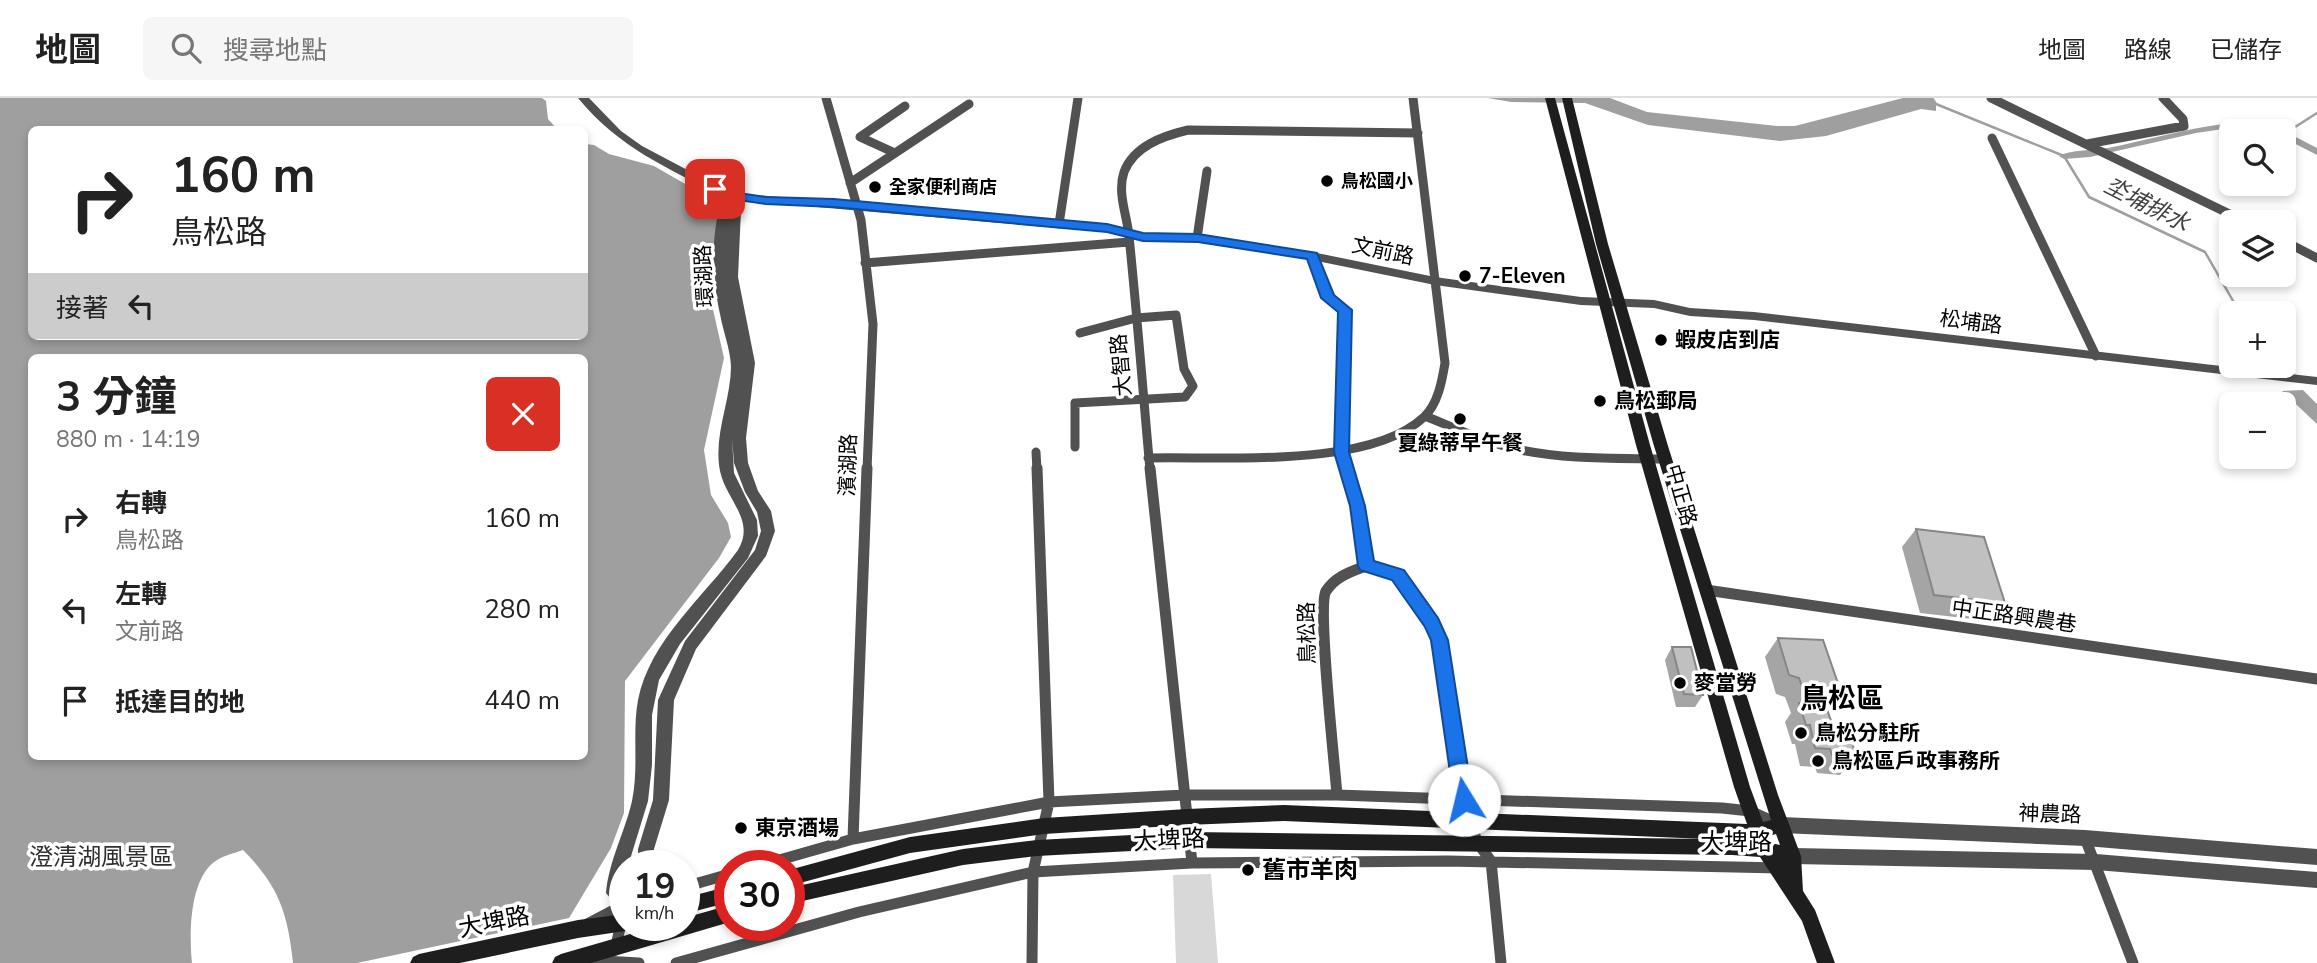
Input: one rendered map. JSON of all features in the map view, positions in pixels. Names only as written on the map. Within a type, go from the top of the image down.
[{"type":"main road","name":"中正路","points":[[1550,99],[1603,302],[1750,811],[1765,849],[1809,915],[1826,963]]},
{"type":"main road","name":"中正路","points":[[1567,100],[1602,244],[1666,459],[1793,856],[1795,891]]},
{"type":"main road","name":"大埤路","points":[[805,874],[910,845],[1044,826],[1186,817],[1284,813],[1757,832],[1781,825]]},
{"type":"main road","name":"大埤路","points":[[805,892],[963,857],[1037,848],[1189,840],[1477,842],[1765,849],[1793,856]]},
{"type":"main road","name":"大埤路","points":[[419,963],[578,929],[609,918]]},
{"type":"main road","points":[[568,962],[614,956],[714,919]]},
{"type":"street","name":"文前路","points":[[583,98],[617,132],[638,148],[729,195],[1107,228],[1129,238],[1198,238],[1312,256],[1435,281],[1621,302]]},
{"type":"street","name":"濱湖路","points":[[826,98],[861,220],[873,324],[853,839]]},
{"type":"street","points":[[1059,224],[1078,98]]},
{"type":"street","points":[[1148,458],[1341,452],[1380,442],[1409,429],[1425,416],[1442,382],[1445,363],[1413,98]]},
{"type":"street","points":[[1992,98],[2222,210]]},
{"type":"street","points":[[2090,146],[2184,126],[2183,119],[2163,98]]},
{"type":"street","points":[[850,183],[969,104]]},
{"type":"street","points":[[895,153],[860,137],[905,106]]},
{"type":"street","name":"大智路","points":[[1192,863],[1148,458],[1129,238],[1121,185],[1125,170],[1133,156],[1160,136],[1188,130],[1418,133]]},
{"type":"street","points":[[1992,138],[2096,356]]},
{"type":"street","points":[[1198,238],[1207,171]]},
{"type":"street","name":"環湖路","points":[[646,850],[660,800],[666,700],[690,645],[751,535],[750,521],[727,475],[724,448],[737,371],[721,280],[723,206],[729,195]]},
{"type":"street","points":[[865,263],[1129,238]]},
{"type":"street","points":[[2296,247],[2317,258]]},
{"type":"street","points":[[1312,256],[1328,298],[1345,310],[1341,452],[1357,506],[1366,566],[1398,575],[1432,623],[1440,640],[1464,800],[1477,842],[1491,861],[1501,963]]},
{"type":"street","name":"松埔路","points":[[1621,302],[1654,304],[1690,312],[1754,316],[2317,381]]},
{"type":"street","points":[[1075,447],[1075,403],[1185,397],[1193,386],[1184,369],[1176,315],[1136,318],[1080,333]]},
{"type":"street","points":[[1425,416],[1485,440],[1518,449],[1552,454],[1666,459]]},
{"type":"street","points":[[1032,963],[1033,872],[1049,802],[1036,452]]},
{"type":"street","name":"鳥松路","points":[[1337,795],[1327,681],[1324,594],[1336,578],[1366,566]]},
{"type":"street","name":"中正路興農巷","points":[[1706,590],[2317,679]]},
{"type":"street","name":"環湖路","points":[[624,850],[640,799],[642,714],[648,691],[674,640],[709,609]]},
{"type":"street","name":"大埤路","points":[[805,853],[853,839],[1049,802],[1184,795],[1337,795],[1750,811],[1781,825]]},
{"type":"street","name":"神農路","points":[[1781,825],[2085,838],[2317,857]]},
{"type":"street","points":[[2085,838],[2133,963]]},
{"type":"street","points":[[1793,856],[2096,862],[2317,880]]},
{"type":"street","name":"大埤路","points":[[676,963],[859,912],[1033,872],[1192,863],[1491,861],[1780,869],[1793,856]]},
{"type":"street","points":[[614,956],[639,963]]},
{"type":"shaded area","name":"澄清湖風景區","points":[[0,98],[542,98],[546,101],[548,119],[554,126],[28,126],[28,340],[588,340],[588,144],[609,154],[654,166],[706,196],[719,211],[712,305],[724,358],[704,450],[711,495],[728,523],[731,537],[719,558],[625,681],[624,813],[611,848],[569,918],[357,963],[293,963],[280,902],[265,876],[243,850],[217,860],[201,879],[193,907],[192,963],[0,963]]},
{"type":"shaded area","points":[[1488,98],[1610,98],[1647,112],[1777,126],[1795,126],[1903,98],[1932,98],[1936,111],[1921,109],[1826,136],[1780,141],[1648,125],[1585,103],[1511,102]]},
{"type":"shaded area","points":[[2303,390],[2317,404],[2317,424],[2296,404],[2296,392],[2282,391]]},
{"type":"shaded area","points":[[1211,874],[1218,963],[1176,963],[1173,875]]},
{"type":"building","points":[[1916,529],[1984,537],[2005,603],[1934,595]]},
{"type":"building","points":[[1778,638],[1823,640],[1841,692],[1821,692],[1835,732],[1850,734],[1856,757],[1832,755],[1830,749],[1815,748],[1810,725],[1806,725],[1799,703],[1808,703],[1799,678],[1789,675]]},
{"type":"building","points":[[1672,647],[1691,647],[1703,695],[1684,694]]},
{"type":"waterway","name":"坔埔排水","points":[[1932,98],[1936,104],[2064,156],[2089,197],[2205,252],[2233,301]]},
{"type":"waterway","points":[[2296,126],[2317,113]]},
{"type":"waterway","points":[[2064,156],[2117,149],[2219,127]]},
{"type":"waterway","points":[[2296,141],[2317,152]]},
{"type":"place","name":"鳥松國小","points":[[1327,181]]},
{"type":"place","name":"全家便利商店","points":[[875,187]]},
{"type":"place","name":"7-Eleven","points":[[1465,276]]},
{"type":"place","name":"蝦皮店到店","points":[[1661,340]]},
{"type":"place","name":"鳥松郵局","points":[[1600,401]]},
{"type":"place","name":"夏綠蒂早午餐","points":[[1460,419]]},
{"type":"place","name":"麥當勞","points":[[1680,683]]},
{"type":"place","name":"鳥松分駐所","points":[[1801,733]]},
{"type":"place","name":"鳥松區戶政事務所","points":[[1818,761]]},
{"type":"place","name":"東京酒場","points":[[741,828]]},
{"type":"place","name":"舊市羊肉","points":[[1248,870]]},
{"type":"district","name":"鳥松區","points":[[1842,698]]},
{"type":"route","points":[[715,189],[729,195],[766,201],[834,203],[1107,228],[1143,237],[1198,238],[1312,256],[1328,298],[1345,310],[1341,452],[1357,506],[1366,566],[1398,575],[1432,623],[1440,640],[1464,800]]}]
